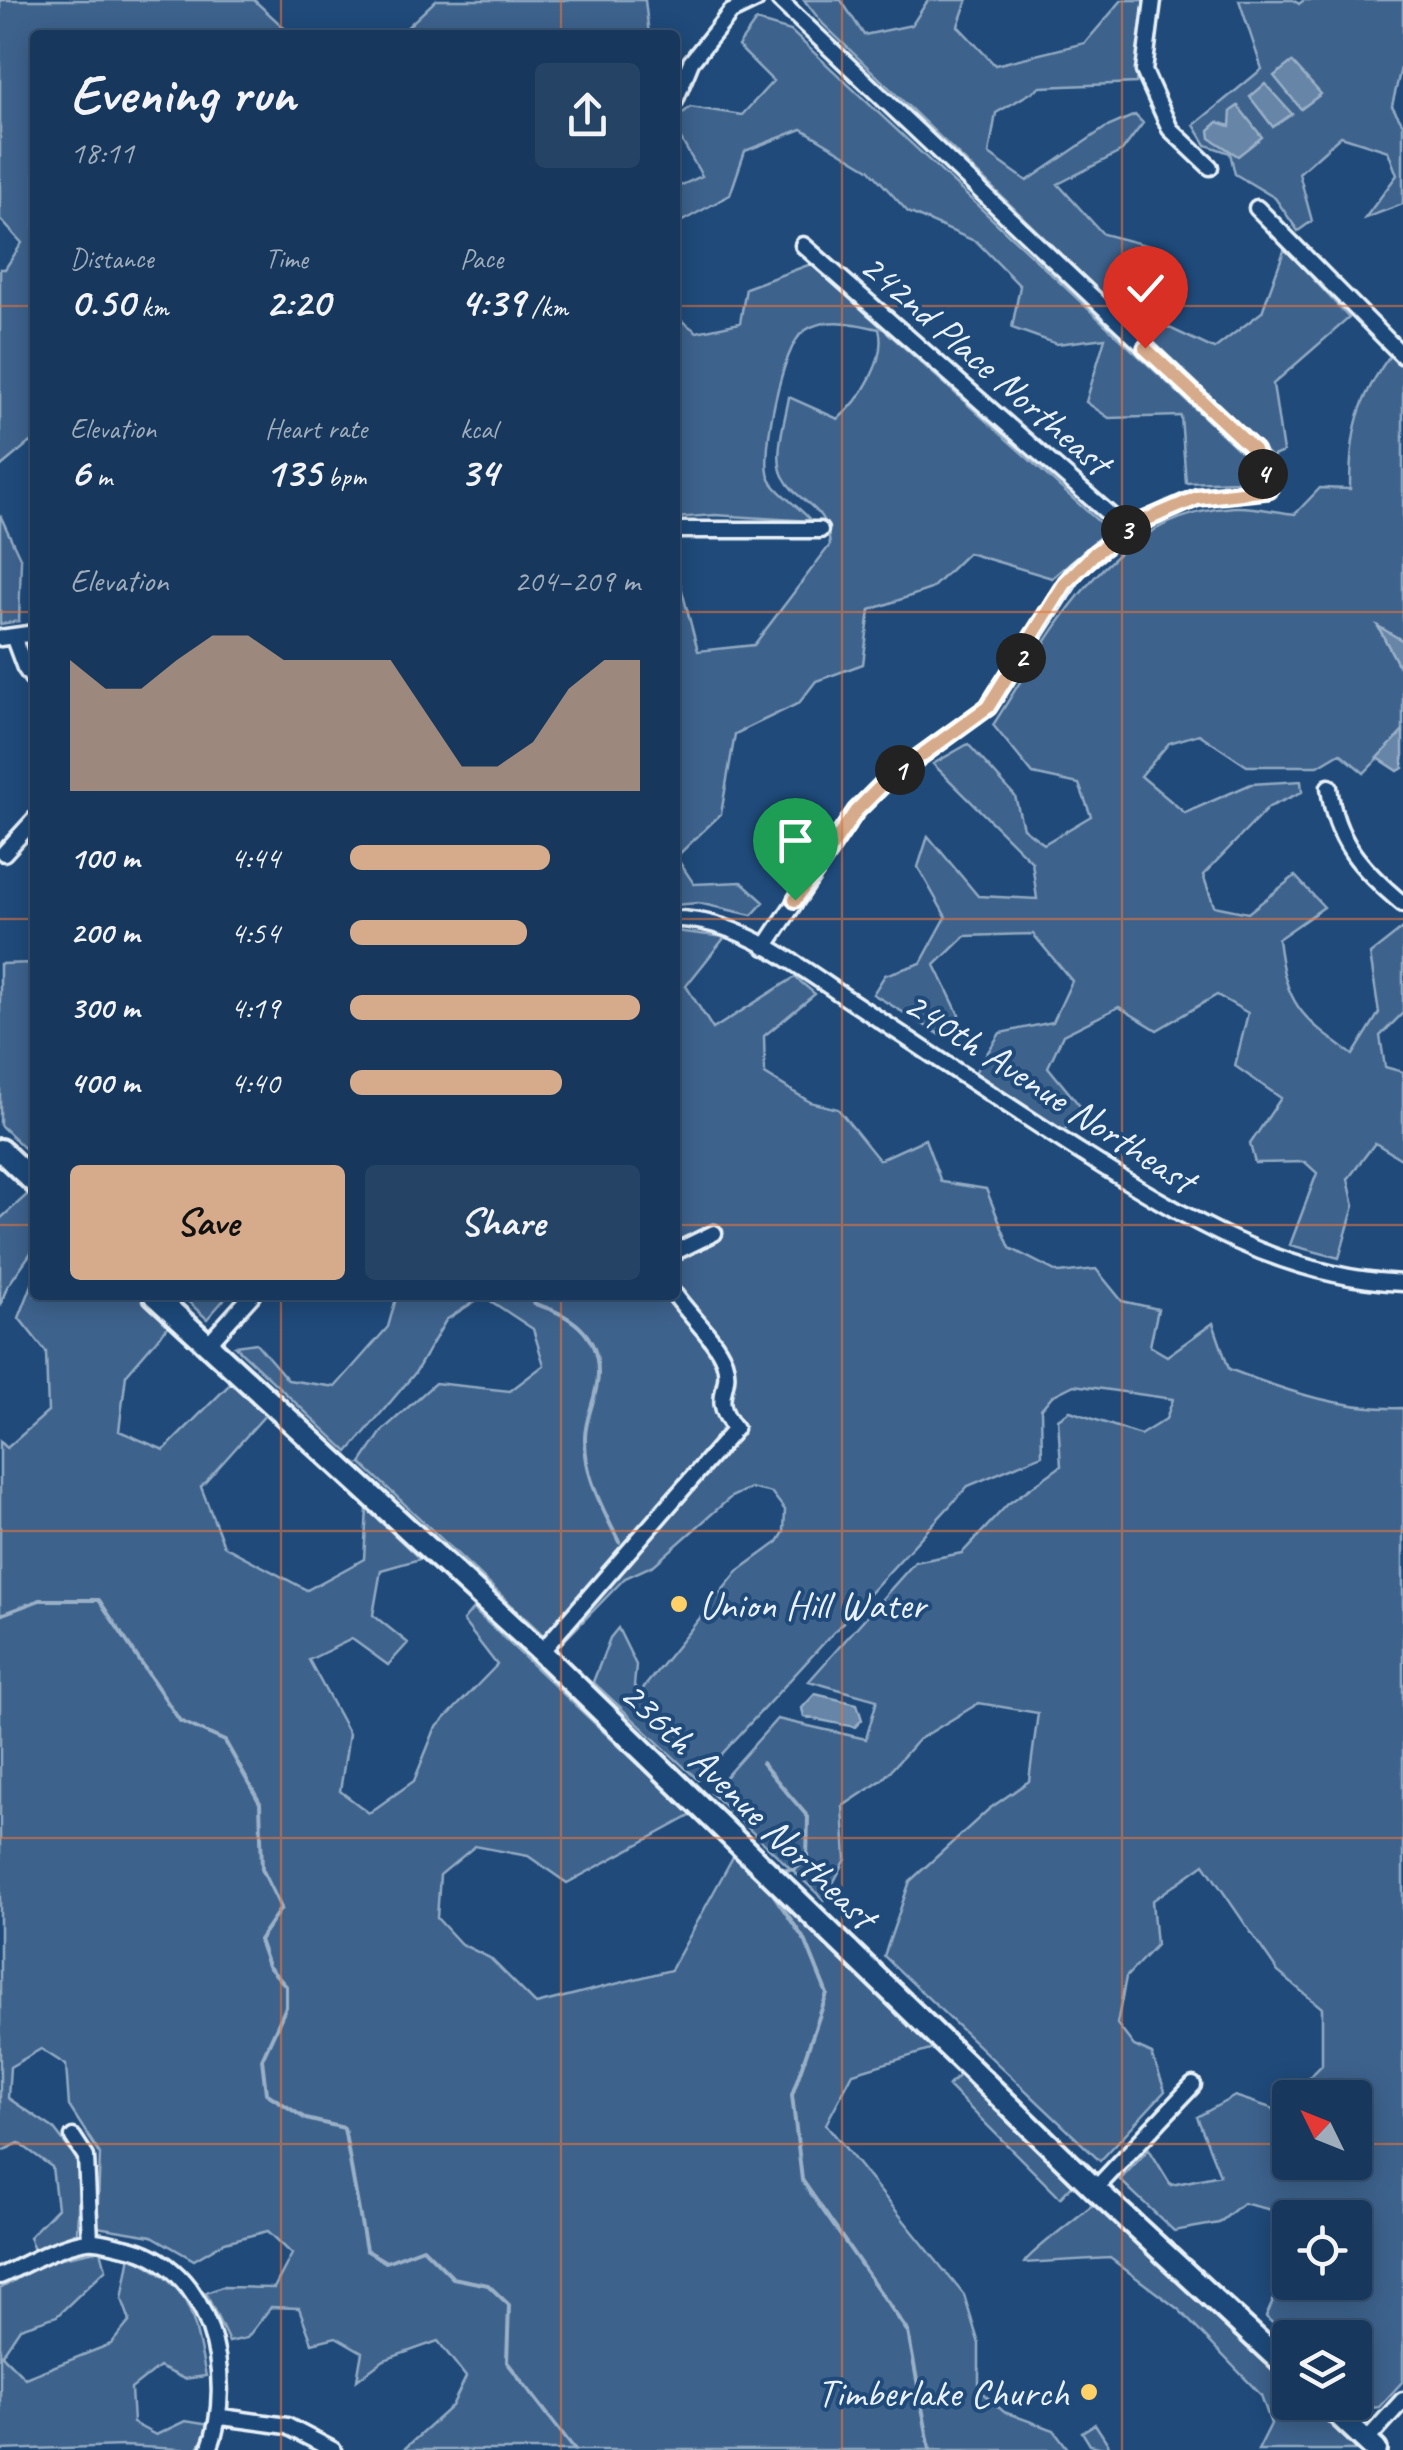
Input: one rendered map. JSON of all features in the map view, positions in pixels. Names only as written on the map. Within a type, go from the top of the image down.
[{"type":"street","points":[[680,89],[691,62],[732,12],[756,0]]},
{"type":"street","points":[[766,947],[856,811],[886,781],[988,707],[1076,570],[1126,530],[1197,498],[1268,490],[1254,450],[780,0]]},
{"type":"street","points":[[1154,0],[1144,71],[1170,129],[1210,167]]},
{"type":"street","points":[[680,65],[691,62]]},
{"type":"street","points":[[1256,208],[1403,356]]},
{"type":"street","name":"242nd Place Northeast","points":[[803,245],[1126,530]]},
{"type":"street","points":[[680,530],[820,530]]},
{"type":"street","points":[[7,637],[30,676]]},
{"type":"street","points":[[1329,788],[1332,815],[1349,850],[1368,874],[1403,904]]},
{"type":"street","points":[[4,854],[30,824]]},
{"type":"street","name":"240th Avenue Northeast","points":[[680,920],[712,924],[766,947],[960,1077],[1224,1238],[1312,1271],[1366,1282],[1403,1283]]},
{"type":"street","points":[[0,1150],[30,1178]]},
{"type":"street","points":[[680,1250],[714,1233]]},
{"type":"street","name":"236th Avenue Northeast","points":[[159,1300],[542,1652],[1095,2188],[1272,2353]]},
{"type":"street","points":[[208,1345],[248,1300]]},
{"type":"street","points":[[542,1652],[736,1430],[724,1414],[720,1396],[725,1380],[724,1360],[679,1300]]},
{"type":"street","points":[[1095,2188],[1193,2085]]},
{"type":"street","points":[[74,2136],[86,2158],[90,2240]]},
{"type":"street","points":[[0,2276],[56,2250],[90,2240],[137,2250],[172,2268],[203,2306],[220,2378],[222,2417],[209,2450]]},
{"type":"street","points":[[1344,2420],[1371,2446],[1403,2400]]},
{"type":"street","points":[[222,2417],[288,2426],[332,2450]]},
{"type":"shaded area","points":[[0,0],[254,0],[287,30],[30,30],[30,442],[0,467],[0,269],[5,269],[22,243],[0,219]]},
{"type":"shaded area","points":[[436,0],[645,0],[648,30],[404,30]]},
{"type":"shaded area","points":[[804,0],[841,0],[864,35],[912,25],[928,0],[967,0],[958,26],[995,65],[1085,43],[1122,0],[1144,0],[1136,83],[1041,87],[996,113],[989,154],[1027,181],[1105,128],[1135,115],[1143,123],[1122,151],[1058,184],[1103,234],[1161,249],[1124,279],[1163,325],[1214,349],[1262,312],[1285,248],[1349,318],[1273,384],[1283,452],[1271,457],[823,24]]},
{"type":"shaded area","points":[[1239,0],[1293,0],[1299,4],[1304,0],[1403,0],[1403,59],[1392,106],[1403,124],[1403,204],[1365,218],[1397,175],[1388,151],[1341,136],[1299,173],[1312,221],[1298,231],[1275,198],[1235,174],[1230,153],[1206,145],[1194,125],[1262,69]]},
{"type":"shaded area","points":[[756,21],[791,31],[1250,460],[1237,481],[1186,483],[1181,416],[1109,418],[1086,402],[1105,338],[1057,344],[1012,328],[1020,286],[977,242],[908,212],[869,169],[802,129],[745,151],[730,195],[680,222],[680,186],[702,176],[680,138],[680,116],[690,107],[742,115],[773,81],[738,46]]},
{"type":"shaded area","points":[[1292,62],[1321,94],[1301,109],[1274,76]]},
{"type":"shaded area","points":[[1265,84],[1292,114],[1273,127],[1250,97]]},
{"type":"shaded area","points":[[1238,106],[1262,137],[1238,156],[1210,138],[1209,130],[1218,122],[1230,126],[1231,111]]},
{"type":"shaded area","points":[[811,264],[1108,530],[1052,578],[968,553],[931,589],[870,610],[863,664],[816,681],[799,703],[735,734],[721,814],[680,853],[680,583],[698,651],[754,645],[830,545],[818,512],[789,486],[780,468],[789,397],[838,419],[870,378],[879,353],[879,329],[841,322],[804,331],[788,357],[771,424],[767,464],[777,489],[811,521],[715,515],[680,518],[680,320],[697,332],[740,323],[746,288]]},
{"type":"shaded area","points":[[1391,354],[1403,367],[1403,641],[1379,628],[1403,674],[1403,733],[1364,773],[1340,753],[1318,766],[1247,766],[1199,734],[1169,743],[1141,776],[1185,813],[1251,784],[1301,781],[1302,792],[1269,807],[1203,875],[1214,906],[1248,913],[1295,876],[1324,907],[1278,939],[1281,961],[1299,1008],[1353,1055],[1379,1013],[1370,954],[1403,928],[1403,1013],[1380,1036],[1385,1067],[1403,1072],[1403,1160],[1375,1143],[1348,1179],[1354,1206],[1339,1258],[1290,1245],[1317,1173],[1305,1162],[1255,1163],[1250,1144],[1281,1098],[1235,1066],[1248,1013],[1217,995],[1157,1030],[1119,1007],[1063,1035],[1048,1067],[1080,1106],[1064,1131],[974,1074],[1000,1033],[1053,1022],[1072,981],[1033,934],[965,936],[935,965],[959,1015],[944,1037],[873,994],[885,975],[921,963],[946,917],[918,867],[928,836],[978,896],[1037,899],[1032,862],[933,764],[968,744],[1015,796],[1023,828],[1044,844],[1091,816],[1079,784],[1033,774],[993,725],[1039,652],[1089,584],[1118,555],[1151,531],[1190,515],[1234,507],[1295,514],[1320,488],[1350,489],[1358,418],[1370,387]]},
{"type":"shaded area","points":[[0,515],[21,560],[19,621],[0,624]]},
{"type":"shaded area","points":[[1378,626],[1403,641],[1403,674]]},
{"type":"shaded area","points":[[1403,731],[1403,768],[1398,771],[1378,758]]},
{"type":"shaded area","points":[[680,863],[694,884],[742,882],[764,902],[752,915],[698,903],[680,905]]},
{"type":"shaded area","points":[[680,932],[725,937],[686,986],[713,1029],[795,977],[815,994],[764,1036],[765,1074],[810,1102],[838,1109],[879,1160],[925,1139],[941,1182],[986,1189],[1010,1248],[1059,1273],[1096,1269],[1122,1301],[1158,1309],[1150,1346],[1167,1356],[1213,1323],[1229,1369],[1314,1398],[1358,1406],[1403,1408],[1403,2381],[1379,2407],[1372,2408],[1372,2320],[1272,2323],[1266,2317],[1273,2300],[1372,2300],[1372,2200],[1272,2200],[1272,2210],[1243,2203],[1219,2223],[1174,2231],[1120,2180],[1149,2149],[1171,2185],[1220,2175],[1197,2117],[1235,2096],[1272,2108],[1272,2180],[1372,2180],[1372,2080],[1307,2080],[1322,2065],[1322,2008],[1278,1972],[1204,1864],[1152,1901],[1156,1945],[1126,1977],[1117,2024],[1134,2046],[1152,2054],[1165,2091],[1100,2161],[884,1956],[910,1881],[989,1809],[1029,1781],[1038,1713],[979,1703],[918,1740],[882,1780],[843,1806],[846,1859],[824,1900],[711,1793],[777,1719],[866,1739],[877,1700],[809,1681],[915,1562],[962,1553],[1008,1504],[1061,1466],[1058,1419],[1070,1411],[1140,1435],[1166,1419],[1173,1399],[1074,1385],[1052,1396],[1041,1409],[1042,1455],[968,1486],[698,1780],[593,1682],[610,1638],[618,1628],[636,1665],[634,1686],[641,1691],[738,1571],[778,1542],[784,1532],[785,1510],[772,1493],[750,1488],[731,1497],[654,1565],[625,1578],[557,1648],[361,1463],[383,1430],[435,1383],[510,1391],[544,1365],[533,1329],[489,1300],[680,1300]]},
{"type":"shaded area","points":[[30,963],[30,1153],[0,1125],[0,964]]},
{"type":"shaded area","points":[[30,1194],[30,1254],[7,1287],[0,1306],[0,1219]]},
{"type":"shaded area","points":[[30,1290],[30,1300],[144,1300],[170,1324],[126,1375],[119,1431],[164,1450],[232,1382],[266,1414],[201,1487],[224,1546],[307,1590],[364,1559],[367,1509],[420,1559],[381,1570],[373,1615],[408,1643],[388,1665],[352,1639],[309,1660],[349,1734],[340,1791],[369,1813],[414,1781],[435,1729],[497,1665],[463,1621],[473,1609],[692,1815],[567,1883],[528,1856],[475,1846],[440,1875],[437,1918],[461,1944],[490,1958],[536,2004],[671,1970],[734,1855],[937,2048],[853,2073],[826,2124],[964,2295],[979,2344],[979,2390],[1004,2412],[1054,2430],[1069,2450],[403,2450],[452,2406],[466,2377],[438,2341],[384,2360],[357,2380],[362,2352],[336,2337],[312,2343],[299,2308],[271,2307],[247,2338],[229,2342],[206,2293],[222,2287],[274,2288],[292,2254],[268,2231],[225,2242],[194,2260],[152,2236],[97,2227],[100,2154],[69,2106],[66,2065],[41,2049],[10,2067],[8,2098],[53,2128],[80,2163],[77,2232],[34,2250],[29,2237],[57,2208],[52,2167],[19,2143],[0,2152],[0,1441],[7,1448],[48,1412],[46,1352],[19,1318]]},
{"type":"shaded area","points":[[186,1300],[224,1300],[207,1319]]},
{"type":"shaded area","points":[[396,1300],[477,1300],[446,1320],[415,1373],[348,1452],[235,1346],[256,1343],[288,1380],[335,1387],[388,1327]]},
{"type":"shaded area","points":[[815,1694],[857,1704],[862,1720],[855,1727],[804,1717],[802,1708]]},
{"type":"shaded area","points":[[962,2072],[1076,2181],[1060,2198],[948,2086]]},
{"type":"shaded area","points":[[1097,2201],[1272,2368],[1272,2420],[1326,2420],[1358,2450],[1258,2450],[1271,2424],[1261,2395],[1178,2309],[1110,2258],[1024,2263]]},
{"type":"shaded area","points":[[101,2250],[106,2269],[57,2316],[20,2328],[2,2355],[25,2378],[111,2344],[130,2321],[122,2299],[130,2256],[151,2267],[178,2290],[192,2318],[206,2376],[184,2379],[159,2367],[131,2389],[133,2423],[156,2435],[185,2421],[210,2425],[197,2450],[124,2446],[0,2450],[0,2289],[47,2261]]},
{"type":"shaded area","points":[[1095,2424],[1112,2450],[1090,2445],[1082,2432]]},
{"type":"waterway","points":[[533,1300],[570,1319],[593,1346],[598,1381],[585,1431],[586,1454],[596,1493],[619,1542]]},
{"type":"waterway","points":[[0,1615],[40,1600],[99,1600],[180,1721],[225,1741],[260,1803],[262,1869],[281,1908],[259,1940],[268,1966],[286,1986],[286,2007],[262,2059],[266,2093],[306,2119],[344,2128],[366,2250],[386,2262],[423,2248],[453,2278],[488,2285],[509,2305],[507,2362],[575,2450]]},
{"type":"waterway","points":[[762,1763],[808,1817],[807,1859],[794,1870],[782,1869]]},
{"type":"waterway","points":[[767,1885],[806,1942],[827,1994],[792,2095],[802,2180],[908,2332],[930,2450]]},
{"type":"place","name":"Union Hill Water","points":[[679,1604]]},
{"type":"place","name":"Timberlake Church","points":[[1089,2392]]},
{"type":"route","points":[[795,900],[856,811],[886,781],[988,707],[1066,582],[1095,553],[1136,524],[1197,498],[1268,490],[1254,450],[1145,348]]}]
